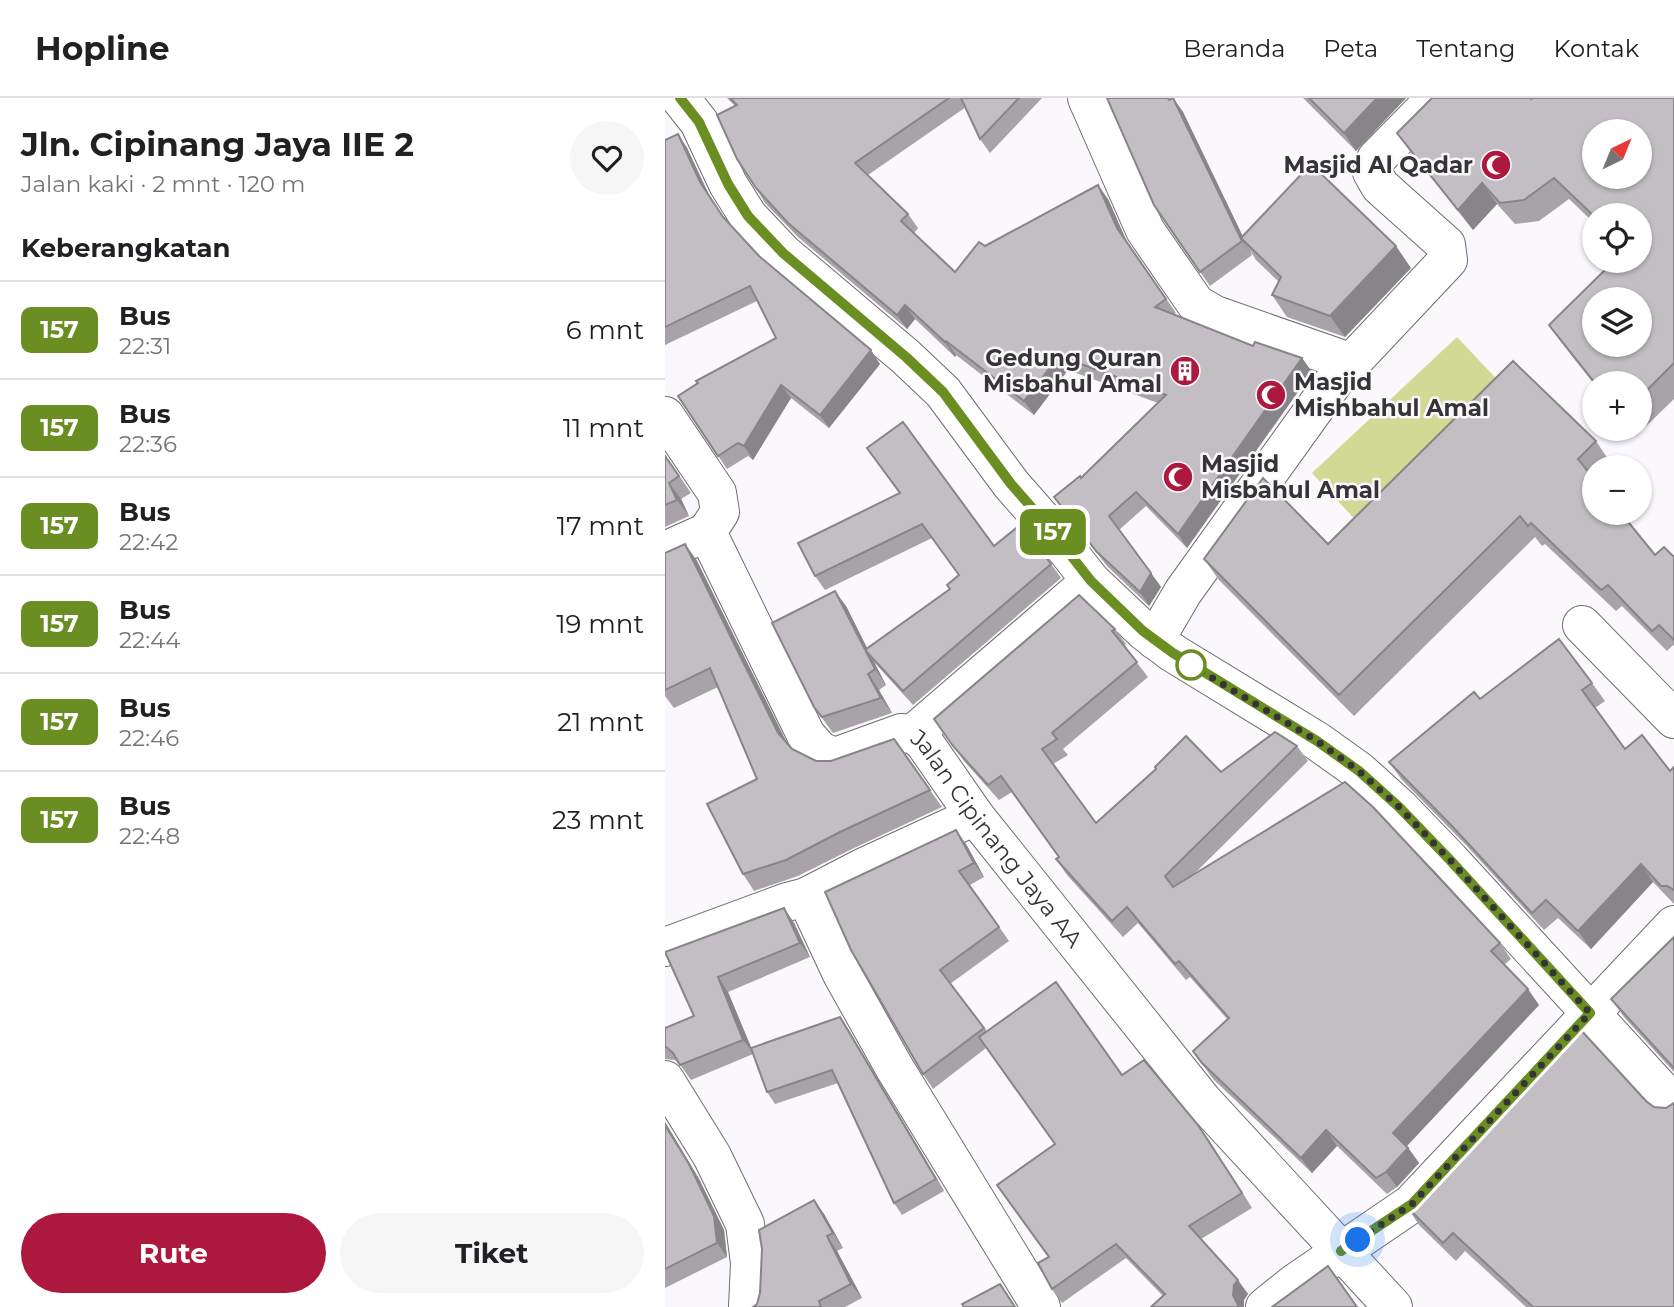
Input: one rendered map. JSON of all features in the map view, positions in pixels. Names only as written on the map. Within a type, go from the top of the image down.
[{"type":"street","points":[[680,98],[699,122],[728,184],[748,216],[783,253],[906,357],[943,392],[1011,484],[1091,581],[1155,640],[1173,653],[1317,741],[1359,771],[1399,807],[1450,860],[1674,1104]]},
{"type":"street","points":[[1087,98],[1145,230],[1196,304],[1215,315],[1352,363]]},
{"type":"street","points":[[1155,640],[1183,592],[1335,380],[1448,260],[1446,244],[1380,186],[1372,172],[1376,159],[1436,98]]},
{"type":"street","points":[[665,416],[717,493],[720,512],[707,532],[665,551]]},
{"type":"street","name":"Jalan Cipinang Jaya AA","points":[[707,532],[806,735],[820,751],[835,757],[901,733],[913,734],[923,741],[975,816],[1203,1101],[1393,1307]]},
{"type":"street","points":[[913,734],[1091,581]]},
{"type":"street","points":[[1582,625],[1674,719]]},
{"type":"street","points":[[665,947],[726,923],[806,897],[975,816]]},
{"type":"street","points":[[806,897],[842,974],[894,1067],[1041,1307]]},
{"type":"street","points":[[1265,1307],[1341,1251],[1412,1204],[1674,925]]},
{"type":"street","points":[[665,1080],[712,1156],[745,1224],[750,1263],[747,1307]]},
{"type":"green space","points":[[1457,337],[1508,391],[1362,527],[1312,473]]},
{"type":"building","points":[[730,98],[949,98],[855,163],[908,214],[901,221],[955,272],[979,242],[985,246],[1098,185],[1117,228],[1166,299],[1155,307],[1253,346],[1255,342],[1302,358],[1178,534],[1136,492],[1109,516],[1151,573],[1140,592],[1097,552],[1054,497],[1080,476],[1081,478],[1166,395],[1059,356],[1024,401],[945,342],[905,305],[897,315],[788,223],[756,188],[737,159],[717,115],[737,105]]},
{"type":"building","points":[[961,98],[1019,98],[980,139]]},
{"type":"building","points":[[1107,98],[1173,98],[1242,241],[1200,272],[1154,205]]},
{"type":"building","points":[[1309,98],[1377,98],[1344,133]]},
{"type":"building","points":[[1432,98],[1674,98],[1674,363],[1652,385],[1652,371],[1585,371],[1549,325],[1582,293],[1582,357],[1652,357],[1652,287],[1588,287],[1602,273],[1652,273],[1652,203],[1582,205],[1554,178],[1524,200],[1500,203],[1482,183],[1458,210],[1397,133]]},
{"type":"building","points":[[678,134],[700,182],[723,217],[759,256],[871,350],[820,415],[781,385],[744,446],[738,443],[718,456],[678,396],[698,383],[696,381],[776,338],[750,286],[665,327],[665,140]]},
{"type":"building","points":[[1311,164],[1396,246],[1330,316],[1272,295],[1281,277],[1241,238]]},
{"type":"building","points":[[1513,361],[1582,428],[1582,441],[1596,441],[1578,459],[1582,464],[1582,525],[1631,525],[1655,555],[1664,547],[1674,557],[1674,640],[1659,625],[1652,631],[1608,585],[1601,590],[1531,523],[1528,526],[1520,516],[1339,695],[1204,559],[1263,478],[1328,544]]},
{"type":"building","points":[[903,422],[994,546],[1020,525],[1051,564],[903,691],[865,650],[950,589],[947,585],[959,575],[922,524],[815,576],[798,543],[900,493],[867,448]]},
{"type":"building","points":[[665,456],[679,476],[669,483],[677,500],[665,505]]},
{"type":"building","points":[[685,544],[778,733],[792,749],[816,761],[831,761],[894,739],[930,790],[786,860],[743,874],[707,804],[757,779],[710,668],[665,690],[665,553]]},
{"type":"building","points":[[835,591],[875,669],[868,674],[881,698],[822,717],[814,707],[772,623]]},
{"type":"building","points":[[1079,595],[1115,629],[1112,631],[1137,662],[1052,733],[1057,739],[1042,749],[1096,823],[1156,769],[1186,736],[1221,772],[1275,732],[1297,746],[1165,876],[1173,887],[1345,782],[1373,807],[1500,943],[1491,951],[1528,989],[1393,1133],[1408,1148],[1386,1172],[1376,1178],[1326,1130],[1301,1158],[1202,1063],[1193,1051],[1229,1018],[1179,961],[1175,964],[1127,907],[1112,921],[1056,859],[1059,857],[1001,776],[988,785],[953,746],[934,719]]},
{"type":"building","points":[[1559,639],[1592,683],[1582,690],[1625,749],[1642,735],[1670,771],[1674,767],[1674,890],[1661,886],[1641,864],[1578,931],[1546,900],[1532,913],[1389,762],[1474,692],[1480,699]]},
{"type":"building","points":[[956,830],[974,863],[959,871],[999,927],[940,970],[984,1028],[923,1074],[851,950],[825,892]]},
{"type":"building","points":[[784,908],[800,943],[718,977],[743,1040],[680,1065],[665,1046],[665,1028],[694,1016],[665,952]]},
{"type":"building","points":[[1674,937],[1674,1068],[1611,999]]},
{"type":"building","points":[[1056,982],[1122,1075],[1144,1060],[1198,1125],[1242,1193],[1189,1226],[1238,1280],[1234,1285],[1233,1295],[1239,1307],[1151,1307],[1165,1294],[1116,1244],[1052,1289],[1038,1263],[1049,1257],[997,1185],[1055,1144],[979,1037]]},
{"type":"building","points":[[840,1017],[936,1179],[894,1203],[832,1070],[767,1092],[751,1048]]},
{"type":"building","points":[[1580,1029],[1646,1101],[1654,1107],[1666,1108],[1674,1103],[1674,1307],[1533,1307],[1453,1233],[1443,1243],[1407,1207]]},
{"type":"building","points":[[665,1125],[689,1164],[714,1216],[717,1243],[665,1269]]},
{"type":"building","points":[[814,1200],[833,1233],[827,1236],[851,1284],[819,1301],[821,1307],[753,1307],[757,1304],[760,1293],[762,1249],[759,1230]]},
{"type":"building","points":[[1328,1266],[1357,1307],[1272,1307]]},
{"type":"building","points":[[1000,1284],[1015,1307],[964,1307],[962,1304]]},
{"type":"bus line","name":"157","points":[[680,98],[699,122],[728,184],[748,216],[783,253],[844,303],[943,392],[1011,484],[1091,581],[1143,631],[1173,653],[1317,741],[1359,771],[1399,807],[1450,860],[1590,1013],[1412,1204],[1341,1251]]},
{"type":"place","name":"Masjid Al Qadar","points":[[1496,165]]},
{"type":"place","name":"Gedung Quran Misbahul Amal","points":[[1185,371]]},
{"type":"place","name":"Masjid Mishbahul Amal","points":[[1271,395]]},
{"type":"place","name":"Masjid Misbahul Amal","points":[[1178,477]]},
{"type":"route","points":[[1191,665],[1317,741],[1359,771],[1399,807],[1450,860],[1590,1013],[1412,1204],[1358,1240]]}]
